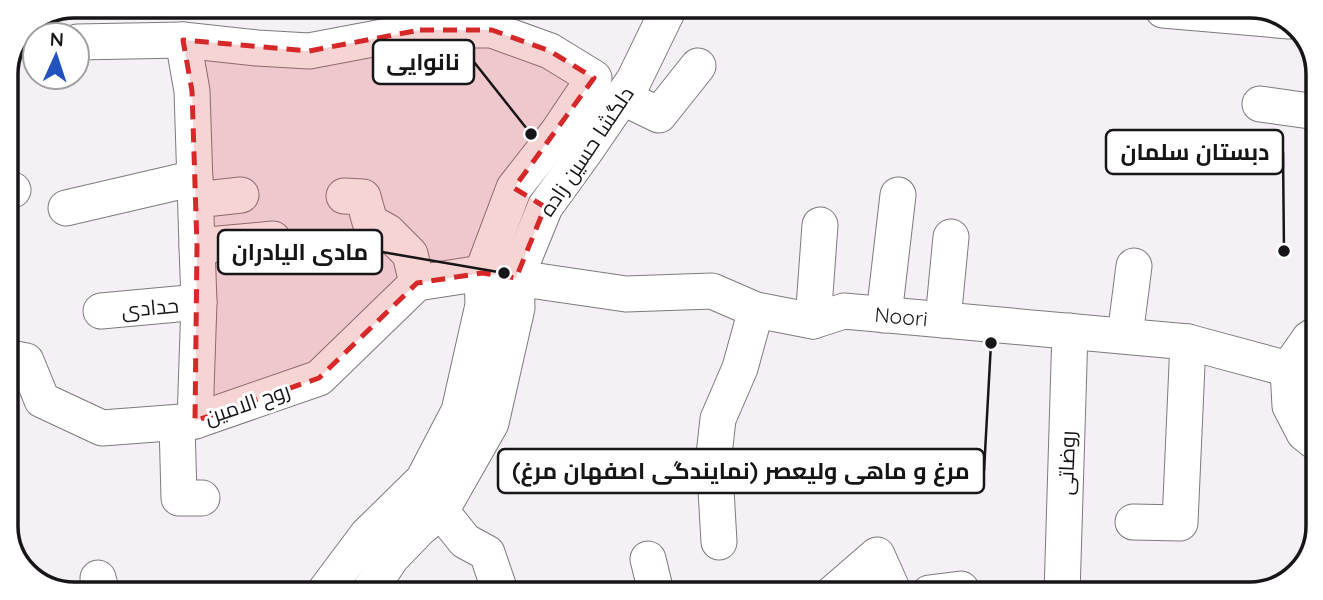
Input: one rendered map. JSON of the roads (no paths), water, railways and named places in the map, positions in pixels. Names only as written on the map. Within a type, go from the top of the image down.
[{"type":"street","name":"دلگشا حسین زاده","points":[[332,582],[367,535],[424,480],[459,411],[483,305],[482,273],[514,188],[557,133],[608,87],[634,79],[664,18]]},
{"type":"street","points":[[91,42],[183,40],[309,51],[420,30],[492,30],[550,51],[659,115],[698,66]]},
{"type":"street","points":[[183,40],[192,91],[199,302],[179,498],[202,498]]},
{"type":"street","name":"دلگشا حسین زاده","points":[[375,582],[393,557],[441,511],[491,423],[517,308],[516,278],[545,207],[608,87]]},
{"type":"street","points":[[1260,104],[1305,110]]},
{"type":"street","points":[[514,188],[545,207]]},
{"type":"street","points":[[66,208],[195,189],[241,195]]},
{"type":"street","points":[[884,315],[898,195]]},
{"type":"street","points":[[344,196],[363,197],[370,222],[388,232],[410,254],[417,283],[482,273]]},
{"type":"street","points":[[813,321],[820,225]]},
{"type":"street","points":[[943,320],[951,237]]},
{"type":"street","points":[[197,246],[273,239]]},
{"type":"street","points":[[1125,336],[1134,265]]},
{"type":"street","name":"Noori","points":[[482,273],[626,294],[712,291],[756,310],[813,321],[844,311],[1188,342],[1288,369]]},
{"type":"street","name":"روح الامین","points":[[18,359],[26,361],[42,400],[102,428],[186,422],[319,378],[417,283]]},
{"type":"street","name":"حدادی","points":[[102,311],[199,302]]},
{"type":"street","points":[[719,542],[714,455],[718,419],[740,368],[756,310]]},
{"type":"street","name":"روضاتی","points":[[1062,582],[1070,331]]},
{"type":"street","points":[[1133,522],[1180,523],[1188,342]]},
{"type":"street","points":[[1306,344],[1288,369],[1290,406],[1306,434]]},
{"type":"street","points":[[441,511],[465,541],[487,553],[497,582]]},
{"type":"street","points":[[846,582],[877,555],[889,582]]},
{"type":"waterway","points":[[354,582],[358,577]]},
{"type":"place","name":"نانوایی","points":[[531,134]]},
{"type":"place","name":"دبستان سلمان","points":[[1284,251]]},
{"type":"place","name":"مادی الیادران","points":[[504,273]]},
{"type":"place","name":"مرغ و ماهی ولیعصر (نمایندگی اصفهان مرغ)","points":[[991,343]]}]
